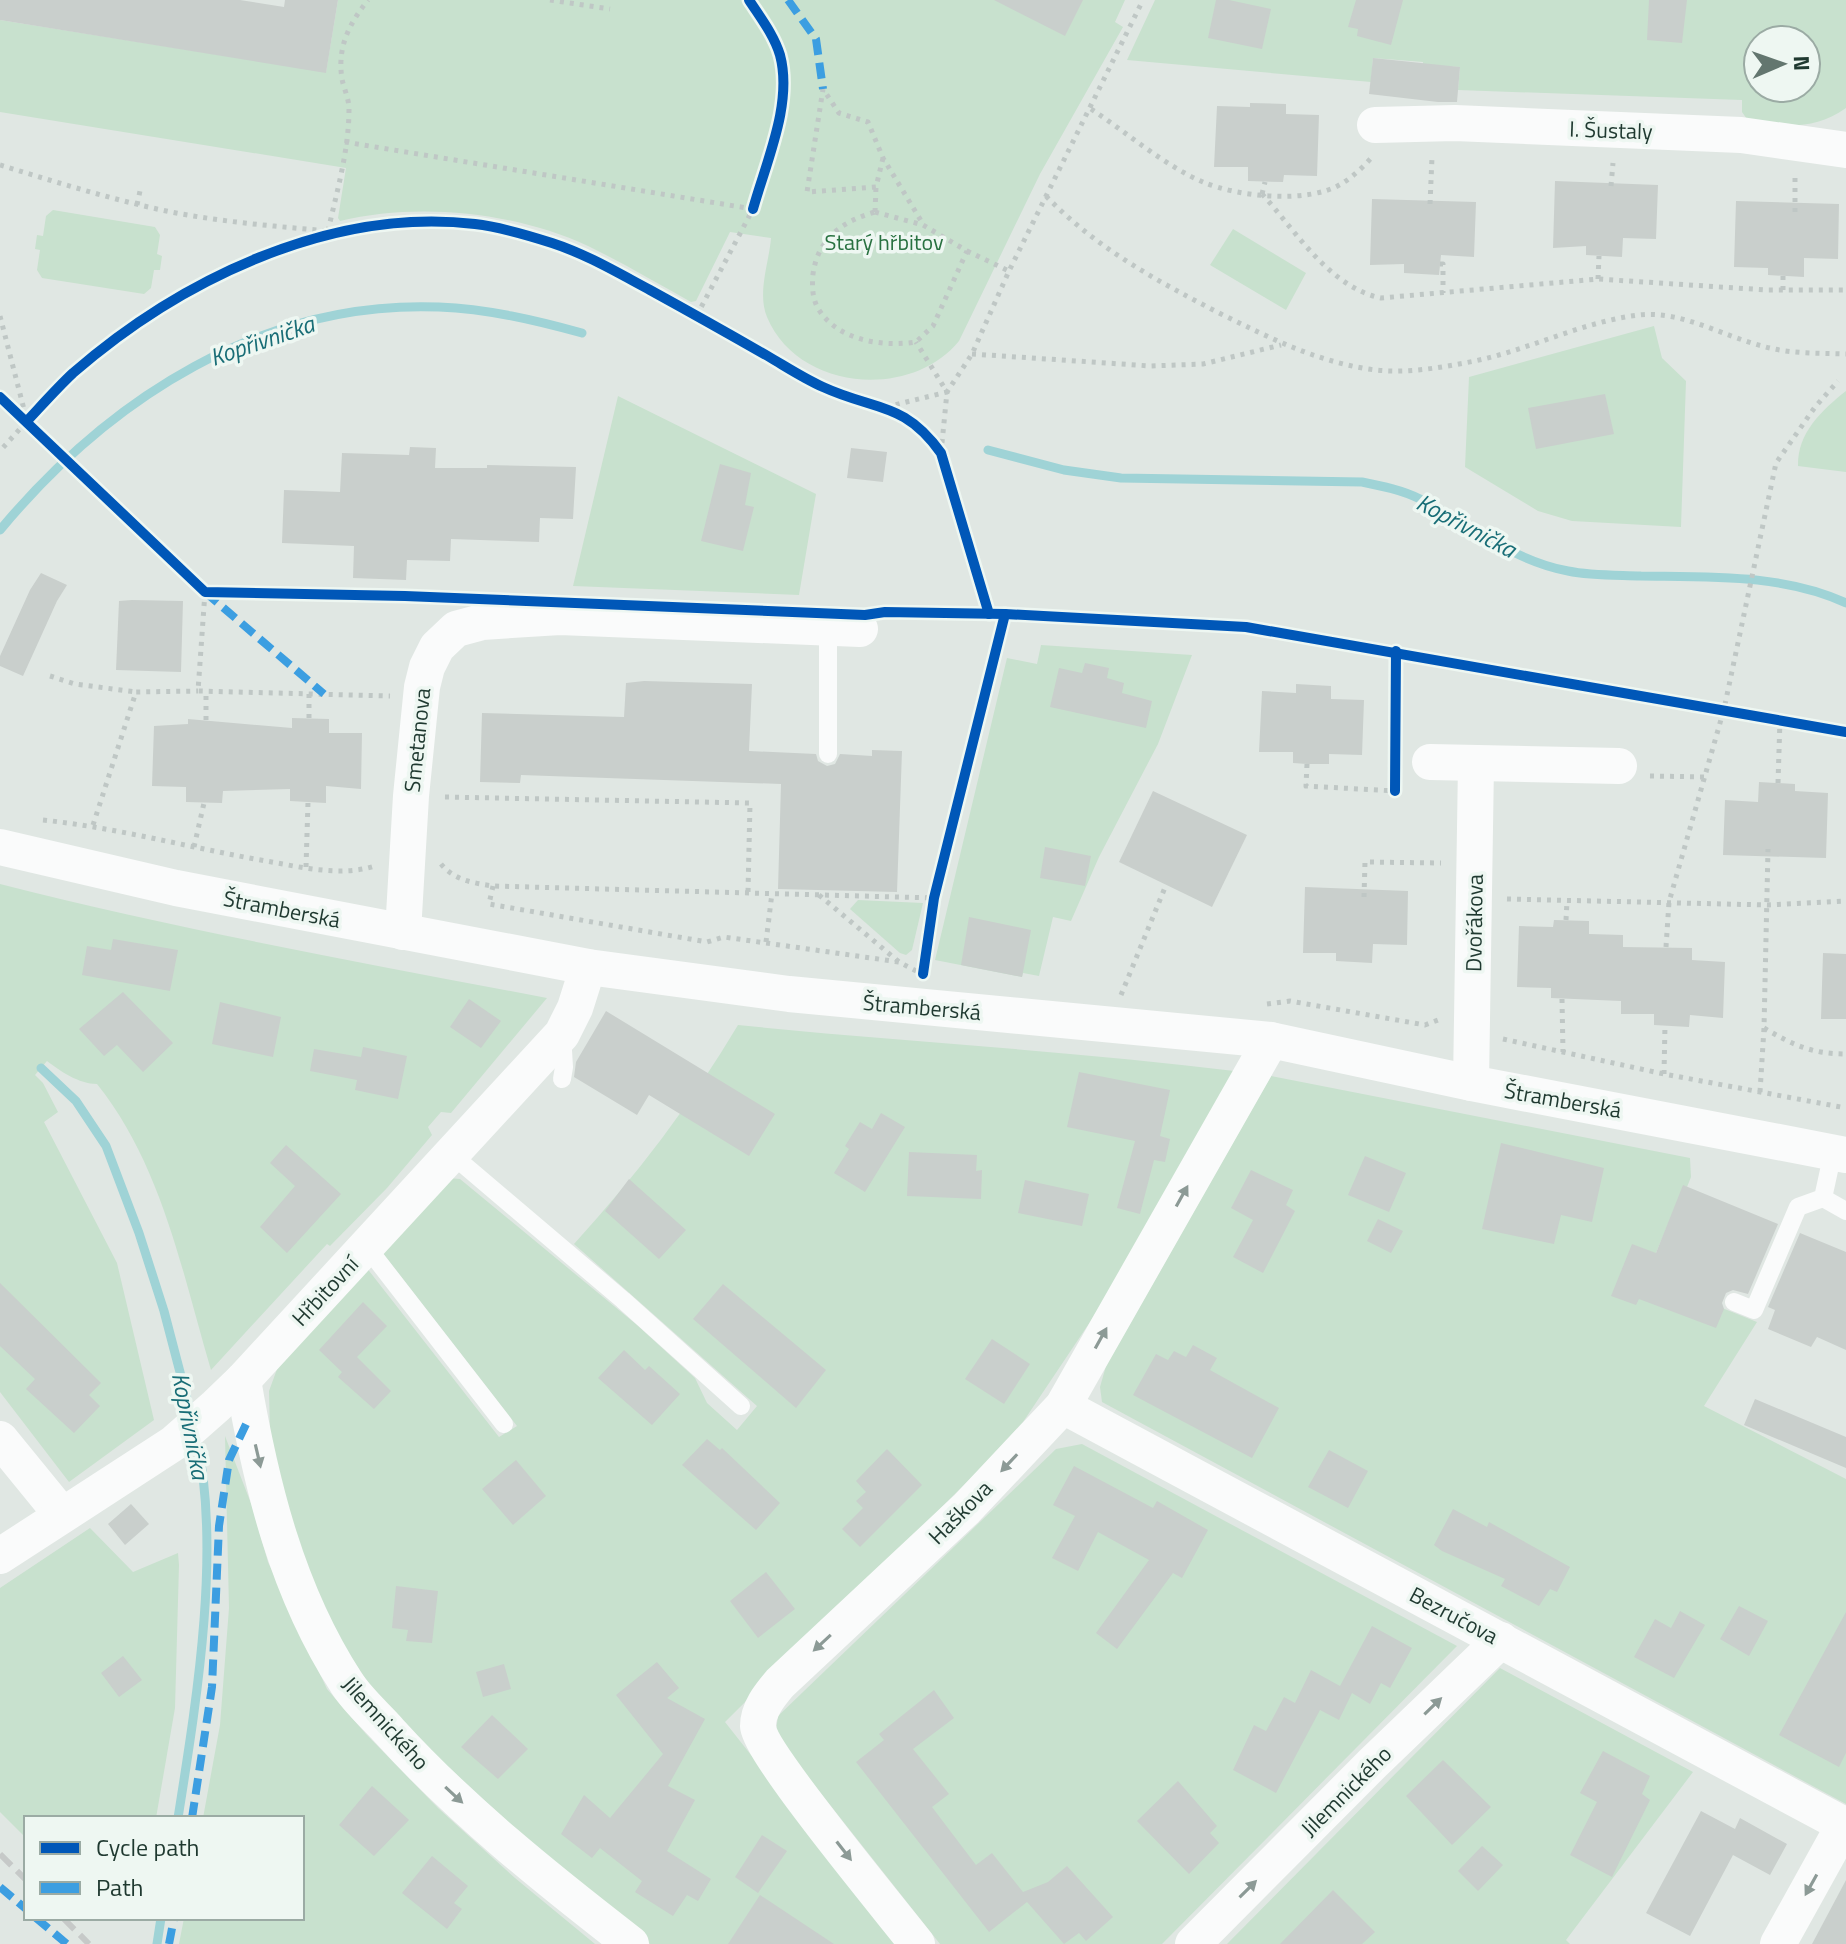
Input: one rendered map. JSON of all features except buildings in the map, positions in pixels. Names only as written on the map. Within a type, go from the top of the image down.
[{"type":"street","name":"I. Šustaly","points":[[1380,137],[1455,123],[1741,135],[1846,150]]},
{"type":"street","name":"Smetanova","points":[[403,932],[411,796],[424,675],[437,647],[448,635],[465,625],[560,617],[844,628]]},
{"type":"street","points":[[1430,762],[1619,766]]},
{"type":"street","name":"Dvořákova","points":[[1471,1083],[1476,764]]},
{"type":"street","name":"Štramberská","points":[[0,847],[116,876],[588,967],[789,994],[1271,1040],[1471,1083],[1840,1154]]},
{"type":"street","name":"Hřbitovní","points":[[0,1556],[174,1443],[243,1380],[562,1034],[575,1008],[588,967]]},
{"type":"street","name":"Haškova","points":[[917,1944],[799,1793],[765,1744],[758,1728],[760,1714],[766,1700],[780,1683],[966,1509],[1063,1406],[1271,1040]]},
{"type":"street","name":"Jilemnického","points":[[243,1380],[264,1485],[286,1562],[347,1685],[457,1798],[556,1887],[631,1944]]},
{"type":"street","name":"Bezručova","points":[[1063,1406],[1845,1826]]},
{"type":"street","points":[[0,1439],[62,1515]]},
{"type":"street","name":"Jilemnického","points":[[1193,1944],[1501,1640]]},
{"type":"street","points":[[1778,1944],[1845,1826]]},
{"type":"lane","points":[[828,754],[844,628]]},
{"type":"lane","points":[[562,1034],[562,1079]]},
{"type":"lane","points":[[450,1153],[623,1300],[741,1406]]},
{"type":"lane","points":[[1734,1302],[1754,1310],[1798,1207],[1823,1198],[1840,1154]]},
{"type":"lane","points":[[1823,1198],[1846,1211]]},
{"type":"lane","points":[[366,1246],[504,1424]]},
{"type":"path","points":[[328,231],[349,106],[341,70],[343,42],[352,21],[368,0]]},
{"type":"path","points":[[550,0],[610,9]]},
{"type":"path","points":[[942,457],[947,392],[972,354],[1009,271],[1143,0]]},
{"type":"path","points":[[876,187],[807,192],[823,89],[839,113],[868,122],[883,158],[923,225]]},
{"type":"path","points":[[1091,108],[1204,183],[1237,192],[1287,196],[1326,191],[1340,184],[1380,137]]},
{"type":"path","points":[[345,142],[753,209]]},
{"type":"path","points":[[1430,204],[1432,152]]},
{"type":"path","points":[[875,212],[876,187],[883,158]]},
{"type":"path","points":[[0,165],[137,205],[247,225],[341,232]]},
{"type":"path","points":[[1611,186],[1613,165]]},
{"type":"path","points":[[1795,180],[1795,212]]},
{"type":"path","points":[[1262,194],[1265,182]]},
{"type":"path","points":[[137,205],[140,191]]},
{"type":"path","points":[[697,315],[753,209],[757,194]]},
{"type":"path","points":[[1262,194],[1303,243],[1337,276],[1358,290],[1381,298],[1598,279],[1783,290],[1846,290]]},
{"type":"path","points":[[1046,196],[1069,220],[1103,247],[1178,292],[1282,345],[1368,369],[1404,371],[1466,363],[1513,353],[1603,322],[1641,314],[1663,315],[1793,353],[1846,354]]},
{"type":"path","points":[[967,251],[933,326],[916,342],[879,343],[856,338],[820,312],[814,299],[812,284],[820,249],[831,233],[847,222],[875,212],[923,225],[1009,271]]},
{"type":"path","points":[[313,241],[353,230]]},
{"type":"path","points":[[1598,279],[1599,256]]},
{"type":"path","points":[[1440,264],[1443,264],[1443,293]]},
{"type":"path","points":[[1783,276],[1783,290]]},
{"type":"path","points":[[683,308],[709,323]]},
{"type":"path","points":[[0,316],[30,425]]},
{"type":"path","points":[[916,342],[947,392]]},
{"type":"path","points":[[972,354],[1151,366],[1203,364],[1282,345]]},
{"type":"path","points":[[1666,947],[1669,902],[1724,709],[1776,463],[1815,407],[1838,381]]},
{"type":"path","points":[[886,407],[947,392]]},
{"type":"path","points":[[2,402],[30,425]]},
{"type":"path","points":[[872,403],[906,416]]},
{"type":"path","points":[[0,451],[30,425],[36,411]]},
{"type":"path","points":[[929,437],[942,457]]},
{"type":"path","points":[[193,581],[205,592],[219,592]]},
{"type":"path","points":[[198,691],[205,592]]},
{"type":"path","points":[[50,676],[75,684],[136,692],[394,696]]},
{"type":"path","points":[[206,691],[206,720]]},
{"type":"path","points":[[93,825],[136,692]]},
{"type":"path","points":[[309,694],[309,719]]},
{"type":"path","points":[[1708,706],[1738,711]]},
{"type":"path","points":[[1766,717],[1793,722]]},
{"type":"path","points":[[1778,783],[1780,719]]},
{"type":"path","points":[[1307,764],[1306,786],[1395,791],[1395,775]]},
{"type":"path","points":[[1619,766],[1619,775],[1705,777]]},
{"type":"path","points":[[411,796],[750,803],[748,893]]},
{"type":"path","points":[[306,867],[308,802]]},
{"type":"path","points":[[194,847],[204,803]]},
{"type":"path","points":[[31,818],[93,825],[194,847],[344,872],[387,861]]},
{"type":"path","points":[[1760,1092],[1768,849]]},
{"type":"path","points":[[1364,897],[1365,862],[1454,863]]},
{"type":"path","points":[[439,863],[458,878],[493,886],[934,898]]},
{"type":"path","points":[[931,913],[937,883]]},
{"type":"path","points":[[1121,996],[1166,885]]},
{"type":"path","points":[[493,886],[489,904],[707,942],[724,937],[899,962]]},
{"type":"path","points":[[766,942],[772,893]]},
{"type":"path","points":[[818,895],[899,962],[923,974],[925,959]]},
{"type":"path","points":[[1506,899],[1768,905],[1846,901]]},
{"type":"path","points":[[1566,920],[1567,901]]},
{"type":"path","points":[[1562,999],[1563,1052]]},
{"type":"path","points":[[1254,1005],[1290,1001],[1425,1025],[1436,1023],[1444,1015]]},
{"type":"path","points":[[1664,1074],[1665,1025]]},
{"type":"path","points":[[1764,1028],[1795,1046],[1827,1054],[1846,1054]]},
{"type":"path","points":[[1493,1030],[1503,1039],[1664,1074],[1846,1108]]},
{"type":"green space","name":"Starý hřbitov","points":[[338,0],[1125,0],[1115,22],[1123,27],[1040,174],[959,341],[938,360],[913,373],[885,379],[856,379],[828,372],[803,360],[782,341],[767,317],[763,298],[764,278],[771,238],[730,232],[696,301],[691,302],[588,246],[529,225],[498,218],[434,212],[370,215],[340,221],[346,168],[0,112],[0,20],[326,72]]},
{"type":"green space","points":[[1155,0],[1846,0],[1846,108],[1811,124],[1749,122],[1742,112],[1742,104],[1822,104],[1822,24],[1742,24],[1742,100],[1458,90],[1460,67],[1373,58],[1371,82],[1127,60]]},
{"type":"green space","points":[[53,210],[155,227],[160,235],[157,254],[162,256],[160,270],[154,270],[151,288],[144,294],[42,278],[37,270],[40,250],[35,249],[37,235],[43,236],[46,216]]},
{"type":"green space","points":[[1233,229],[1306,273],[1286,310],[1210,265]]},
{"type":"green space","points":[[1654,326],[1662,358],[1686,381],[1681,527],[1572,521],[1538,511],[1465,467],[1469,377]]},
{"type":"green space","points":[[1846,391],[1846,472],[1798,466],[1806,433],[1820,414]]},
{"type":"green space","points":[[618,396],[816,494],[799,595],[573,586]]},
{"type":"green space","points":[[1041,645],[1192,655],[1158,744],[1099,857],[1071,921],[1053,917],[1039,976],[1023,973],[1022,977],[935,960],[1007,658],[1037,664]]},
{"type":"green space","points":[[0,884],[204,931],[547,998],[451,1113],[441,1112],[428,1127],[432,1135],[387,1188],[330,1246],[327,1244],[211,1370],[168,1221],[138,1149],[97,1084],[77,1079],[47,1061],[35,1075],[43,1083],[58,1112],[44,1122],[117,1263],[154,1420],[69,1482],[0,1392]]},
{"type":"green space","points":[[858,900],[923,903],[912,950],[906,955],[900,953],[850,909]]},
{"type":"green space","points":[[738,1025],[1243,1072],[1090,1322],[1023,1422],[975,1474],[725,1722],[900,1944],[650,1944],[604,1910],[387,1711],[337,1636],[292,1531],[270,1433],[269,1391],[280,1361],[366,1267],[499,1437],[517,1426],[382,1252],[448,1178],[460,1179],[637,1325],[695,1378],[707,1403],[737,1430],[757,1406],[574,1244],[662,1139]]},
{"type":"green space","points":[[1271,1076],[1690,1158],[1691,1177],[1687,1187],[1684,1186],[1653,1260],[1650,1279],[1757,1322],[1704,1406],[1846,1479],[1846,1804],[1102,1402],[1100,1387],[1106,1366]]},
{"type":"green space","points":[[225,1436],[252,1506],[268,1562],[327,1689],[438,1808],[515,1878],[595,1944],[179,1944],[184,1920],[304,1920],[304,1816],[203,1816],[220,1725],[229,1608]]},
{"type":"green space","points":[[1082,1444],[1457,1646],[1162,1944],[940,1944],[781,1743],[776,1731],[778,1716],[1056,1449]]},
{"type":"green space","points":[[90,1528],[133,1572],[178,1553],[175,1708],[156,1816],[24,1816],[24,1836],[0,1812],[0,1588]]},
{"type":"green space","points":[[1500,1668],[1693,1772],[1566,1940],[1570,1944],[1227,1944]]},
{"type":"waterway","name":"Kopřivnička","points":[[0,530],[43,482],[90,438],[194,366],[251,340],[311,320],[374,309],[439,307],[511,316],[582,333]]},
{"type":"waterway","name":"Kopřivnička","points":[[988,450],[1064,470],[1121,478],[1362,482],[1413,496],[1492,541],[1548,566],[1595,575],[1719,577],[1772,582],[1846,603]]},
{"type":"waterway","name":"Kopřivnička","points":[[41,1068],[76,1101],[106,1146],[164,1311],[192,1418]]},
{"type":"waterway","name":"Kopřivnička","points":[[178,1816],[204,1627],[207,1527],[196,1436]]},
{"type":"waterway","name":"Kopřivnička","points":[[157,1944],[161,1920]]},
{"type":"railway","points":[[0,1854],[24,1878]]},
{"type":"railway","points":[[65,1920],[89,1944]]},
{"type":"marked path","points":[[788,0],[816,39],[823,89]]},
{"type":"marked path","points":[[205,592],[324,694]]},
{"type":"marked path","points":[[192,1816],[212,1687],[219,1526],[229,1460],[249,1418]]},
{"type":"marked path","points":[[0,1887],[24,1907]]},
{"type":"marked path","points":[[38,1920],[67,1944]]},
{"type":"marked path","points":[[169,1944],[174,1920]]},
{"type":"cycle path","points":[[749,0],[774,40],[783,74],[781,113],[753,209]]},
{"type":"cycle path","points":[[27,421],[73,373],[115,339],[161,308],[260,257],[312,239],[366,227],[420,222],[494,227],[565,247],[590,258],[810,380],[841,395],[888,410],[914,424],[941,453],[989,614]]},
{"type":"cycle path","points":[[0,397],[205,592],[405,596],[865,615],[885,612],[1005,614],[1246,627],[1846,732]]},
{"type":"cycle path","points":[[923,974],[934,898],[1005,614]]},
{"type":"cycle path","points":[[1395,791],[1396,651]]}]
